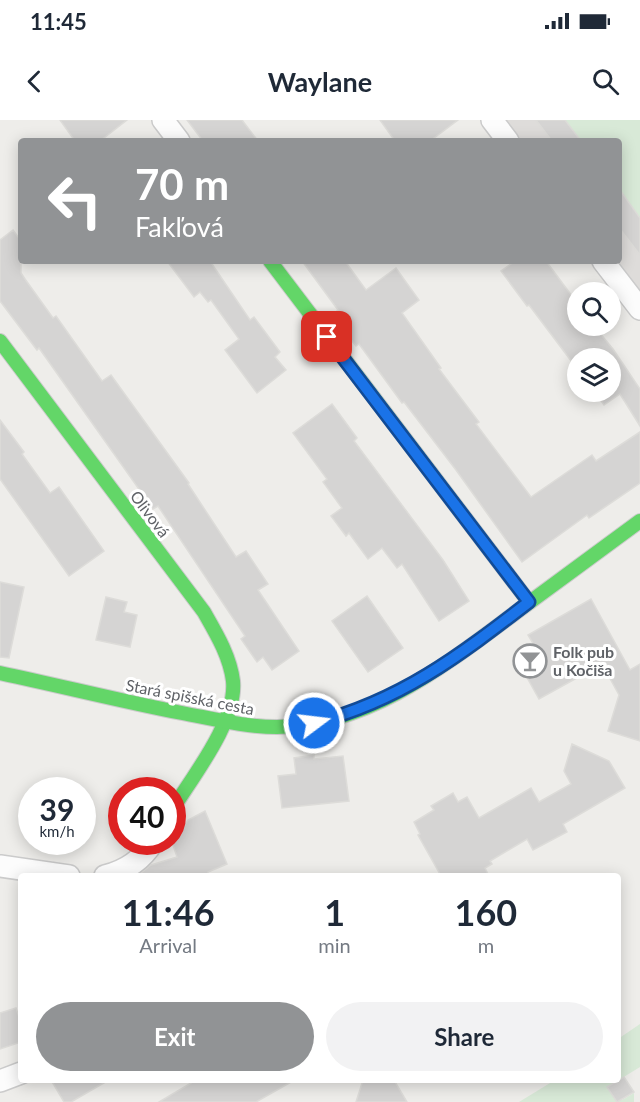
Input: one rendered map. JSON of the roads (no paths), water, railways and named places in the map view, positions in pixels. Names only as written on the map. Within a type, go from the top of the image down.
[{"type":"street","points":[[163,120],[177,138]]},
{"type":"street","points":[[492,120],[506,138]]},
{"type":"street","points":[[272,264],[529,602]]},
{"type":"street","points":[[605,264],[640,309]]},
{"type":"street","name":"Olivová","points":[[0,341],[204,612],[223,649],[232,678],[233,692],[223,722],[186,787]]},
{"type":"street","name":"Stará spišská cesta","points":[[0,673],[140,705],[256,727],[291,726],[339,717],[407,688],[435,672],[640,521]]},
{"type":"street","points":[[117,873],[143,855]]},
{"type":"street","points":[[0,866],[48,873]]},
{"type":"street","points":[[0,1081],[18,1074]]},
{"type":"place","name":"Folk pub u Kočiša","points":[[530,661]]}]
